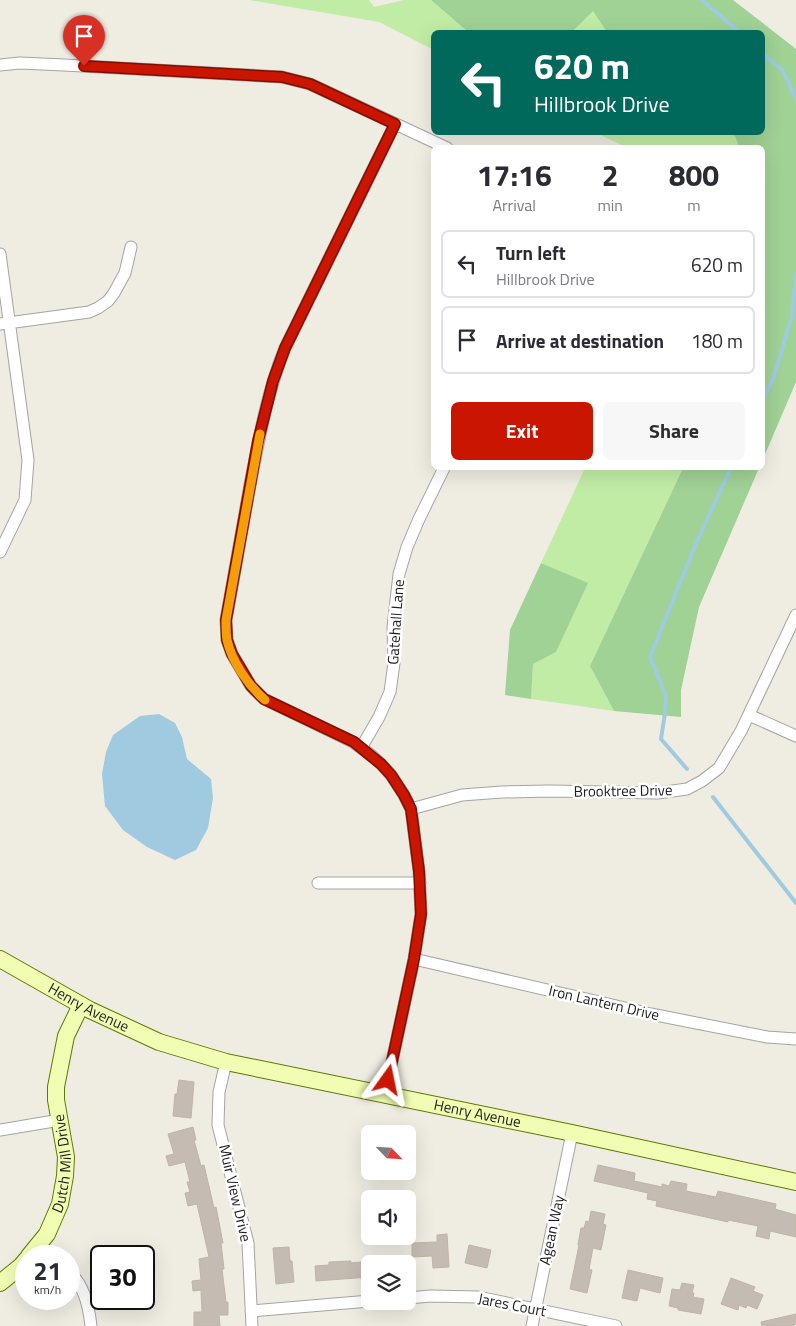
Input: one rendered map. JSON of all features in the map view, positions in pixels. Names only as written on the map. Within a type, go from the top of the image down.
[{"type":"street","points":[[0,65],[20,63],[282,77],[310,84],[440,145]]},
{"type":"street","points":[[385,1094],[414,959],[421,914],[420,883],[411,809],[391,775],[381,764],[354,742],[264,699],[251,686],[232,654],[227,640],[226,620],[258,441],[278,364],[395,124]]},
{"type":"street","points":[[5,323],[89,312],[98,308],[108,301],[126,272],[131,247]]},
{"type":"street","points":[[0,254],[5,323],[28,460],[25,500],[0,552]]},
{"type":"street","name":"Gatehall Lane","points":[[361,748],[379,717],[390,692],[394,663],[393,627],[399,574],[407,547],[443,470]]},
{"type":"street","name":"Brooktree Drive","points":[[411,809],[462,795],[502,792],[658,793],[688,789],[719,768],[741,731],[796,615]]},
{"type":"street","points":[[749,715],[796,736]]},
{"type":"street","points":[[318,883],[420,883]]},
{"type":"street","name":"Iron Lantern Drive","points":[[414,959],[651,1014],[767,1037],[796,1039]]},
{"type":"street","name":"Henry Avenue","points":[[0,960],[81,1005],[159,1042],[226,1062],[572,1133],[796,1182]]},
{"type":"street","name":"Dutch Mill Drive","points":[[42,1245],[60,1204],[65,1176],[66,1157],[56,1100],[56,1086],[66,1036],[81,1005]]},
{"type":"street","name":"Muir View Drive","points":[[226,1062],[219,1092],[218,1125],[248,1243],[252,1326]]},
{"type":"street","points":[[0,1130],[60,1120]]},
{"type":"street","name":"Agean Way","points":[[532,1326],[572,1133]]},
{"type":"street","points":[[0,1283],[15,1271]]},
{"type":"street","points":[[80,1287],[86,1298],[91,1326]]},
{"type":"street","name":"Jares Court","points":[[416,1297],[478,1297],[616,1326]]},
{"type":"street","points":[[251,1311],[361,1302]]},
{"type":"green space","points":[[249,0],[369,0],[374,7],[404,0],[431,0],[466,30],[431,30],[431,48],[379,22]]},
{"type":"green space","points":[[431,0],[733,0],[796,49],[796,382],[765,454],[765,145],[738,145],[735,136],[733,135],[765,135],[765,30],[606,30],[593,11],[574,30],[466,30]]},
{"type":"green space","points":[[593,10],[606,30],[574,30]]},
{"type":"green space","points":[[600,135],[733,135],[735,136],[738,145],[622,145]]},
{"type":"green space","points":[[584,470],[682,470],[590,666],[614,711],[531,699],[533,664],[556,652],[587,583],[541,563]]},
{"type":"green space","points":[[682,470],[758,470],[699,607],[681,690],[681,717],[614,711],[590,666]]},
{"type":"green space","points":[[541,563],[588,583],[556,652],[533,664],[531,699],[505,695],[510,630]]},
{"type":"water","points":[[159,714],[175,723],[182,737],[187,759],[211,779],[213,798],[208,828],[196,850],[175,860],[147,847],[123,830],[105,806],[102,774],[106,752],[113,735],[140,716]]},
{"type":"building","points":[[179,1080],[194,1082],[191,1118],[173,1116],[175,1094],[177,1094]]},
{"type":"building","points":[[193,1127],[196,1140],[194,1140],[201,1166],[204,1165],[214,1208],[216,1207],[223,1243],[221,1243],[224,1269],[222,1269],[226,1302],[228,1302],[228,1315],[219,1315],[220,1326],[194,1326],[194,1312],[202,1312],[201,1290],[193,1291],[192,1281],[201,1280],[199,1259],[209,1257],[197,1204],[188,1206],[185,1193],[190,1192],[187,1182],[190,1182],[185,1162],[169,1166],[166,1156],[174,1154],[168,1134]]},
{"type":"building","points":[[598,1165],[635,1173],[634,1181],[662,1187],[662,1184],[669,1186],[671,1181],[687,1184],[686,1191],[716,1197],[718,1191],[776,1204],[775,1209],[796,1215],[796,1237],[770,1231],[769,1239],[756,1236],[758,1226],[728,1220],[728,1222],[656,1206],[657,1201],[647,1199],[648,1193],[594,1181]]},
{"type":"building","points":[[591,1211],[605,1214],[603,1224],[606,1225],[601,1250],[593,1248],[589,1269],[592,1270],[587,1293],[570,1289],[581,1228],[584,1228],[586,1221],[589,1222]]},
{"type":"building","points":[[447,1234],[449,1267],[433,1268],[432,1256],[416,1257],[416,1255],[412,1255],[412,1245],[416,1245],[416,1243],[437,1242],[437,1235]]},
{"type":"building","points":[[469,1245],[491,1250],[487,1268],[465,1263]]},
{"type":"building","points":[[289,1247],[294,1282],[276,1284],[273,1248]]},
{"type":"building","points":[[329,1262],[361,1262],[361,1278],[316,1281],[315,1266],[329,1265]]},
{"type":"building","points":[[628,1270],[663,1278],[660,1293],[640,1288],[637,1301],[622,1298]]},
{"type":"building","points":[[731,1278],[755,1287],[753,1291],[763,1295],[757,1309],[747,1305],[746,1308],[739,1305],[738,1310],[721,1304]]},
{"type":"building","points":[[682,1283],[694,1285],[693,1297],[704,1299],[701,1314],[678,1310],[678,1308],[669,1306],[672,1289],[680,1290]]},
{"type":"building","points":[[796,1314],[796,1324],[794,1326],[762,1326],[761,1322]]},
{"type":"waterway","points":[[702,0],[737,30]]},
{"type":"waterway","points":[[765,56],[783,71],[796,99]]},
{"type":"waterway","points":[[765,394],[773,379],[792,316],[796,274]]},
{"type":"waterway","points":[[687,769],[661,739],[666,696],[650,657],[697,541],[730,470]]},
{"type":"waterway","points":[[713,797],[796,903]]},
{"type":"slow traffic","points":[[260,434],[226,620],[227,640],[232,654],[251,686],[265,700]]},
{"type":"route","points":[[84,66],[282,77],[310,84],[395,124],[278,364],[258,441],[226,620],[227,640],[232,654],[251,686],[264,699],[354,742],[381,764],[391,775],[411,809],[419,871],[421,914],[414,959],[388,1080]]}]
